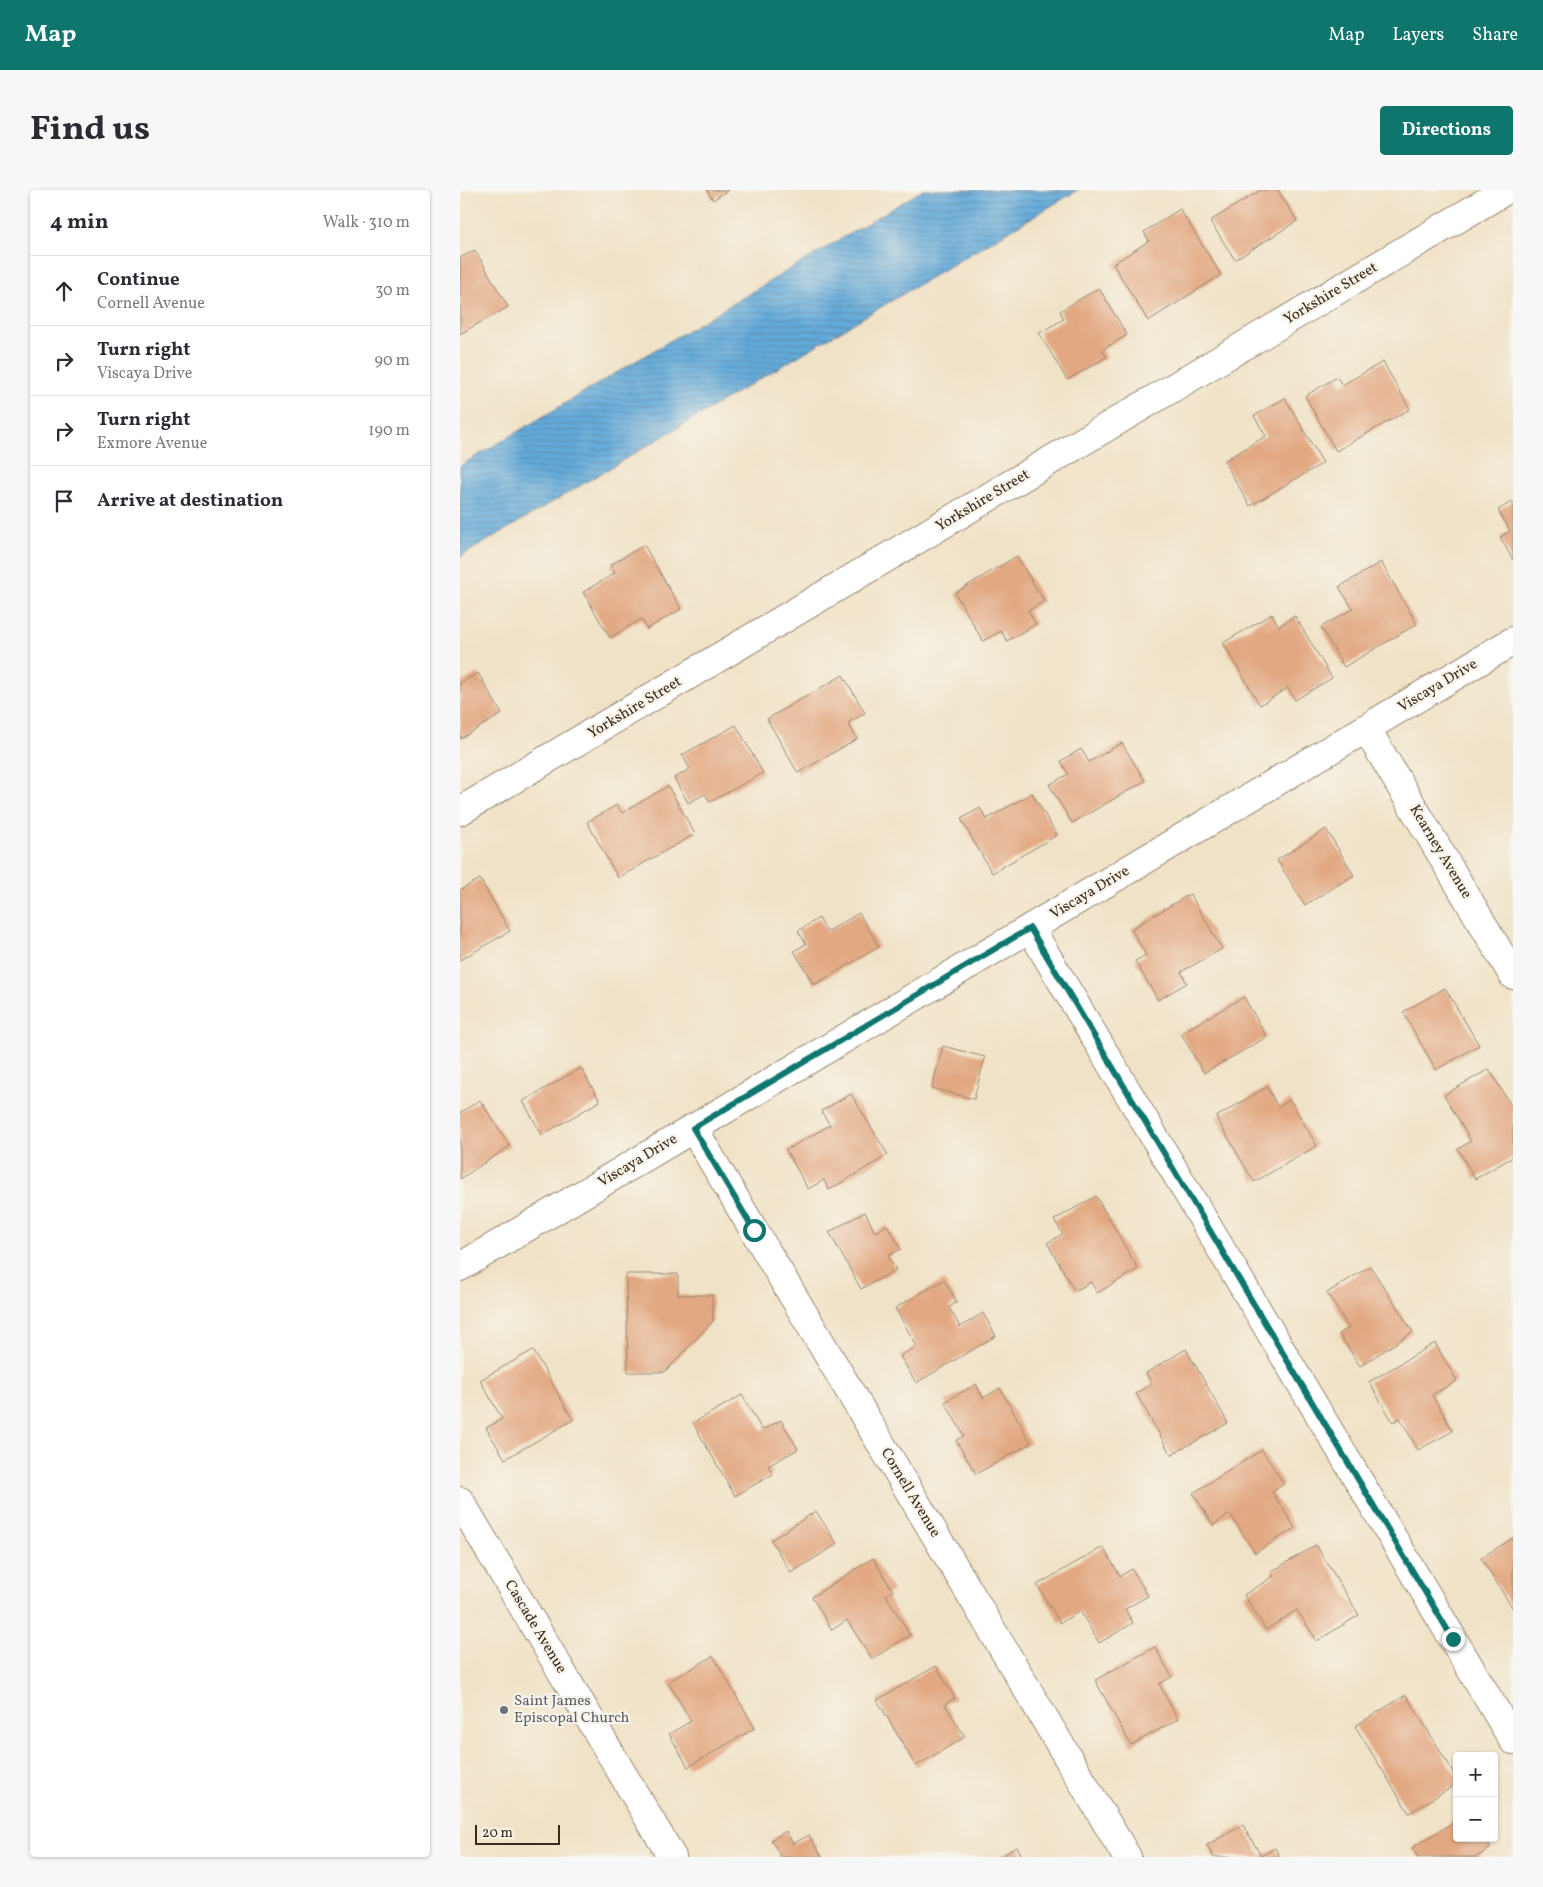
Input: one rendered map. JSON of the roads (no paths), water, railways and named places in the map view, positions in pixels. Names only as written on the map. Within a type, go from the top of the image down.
[{"type":"street","name":"Yorkshire Street","points":[[460,811],[1506,190]]},
{"type":"street","name":"Viscaya Drive","points":[[460,1267],[1513,641]]},
{"type":"street","name":"Kearney Avenue","points":[[1366,728],[1513,975]]},
{"type":"street","points":[[1030,928],[1513,1740]]},
{"type":"street","name":"Cornell Avenue","points":[[693,1128],[1127,1857]]},
{"type":"street","name":"Cascade Avenue","points":[[460,1501],[672,1857]]},
{"type":"water","points":[[923,190],[1078,190],[460,557],[460,466]]},
{"type":"place","name":"Saint James Episcopal Church","points":[[504,1710]]}]
